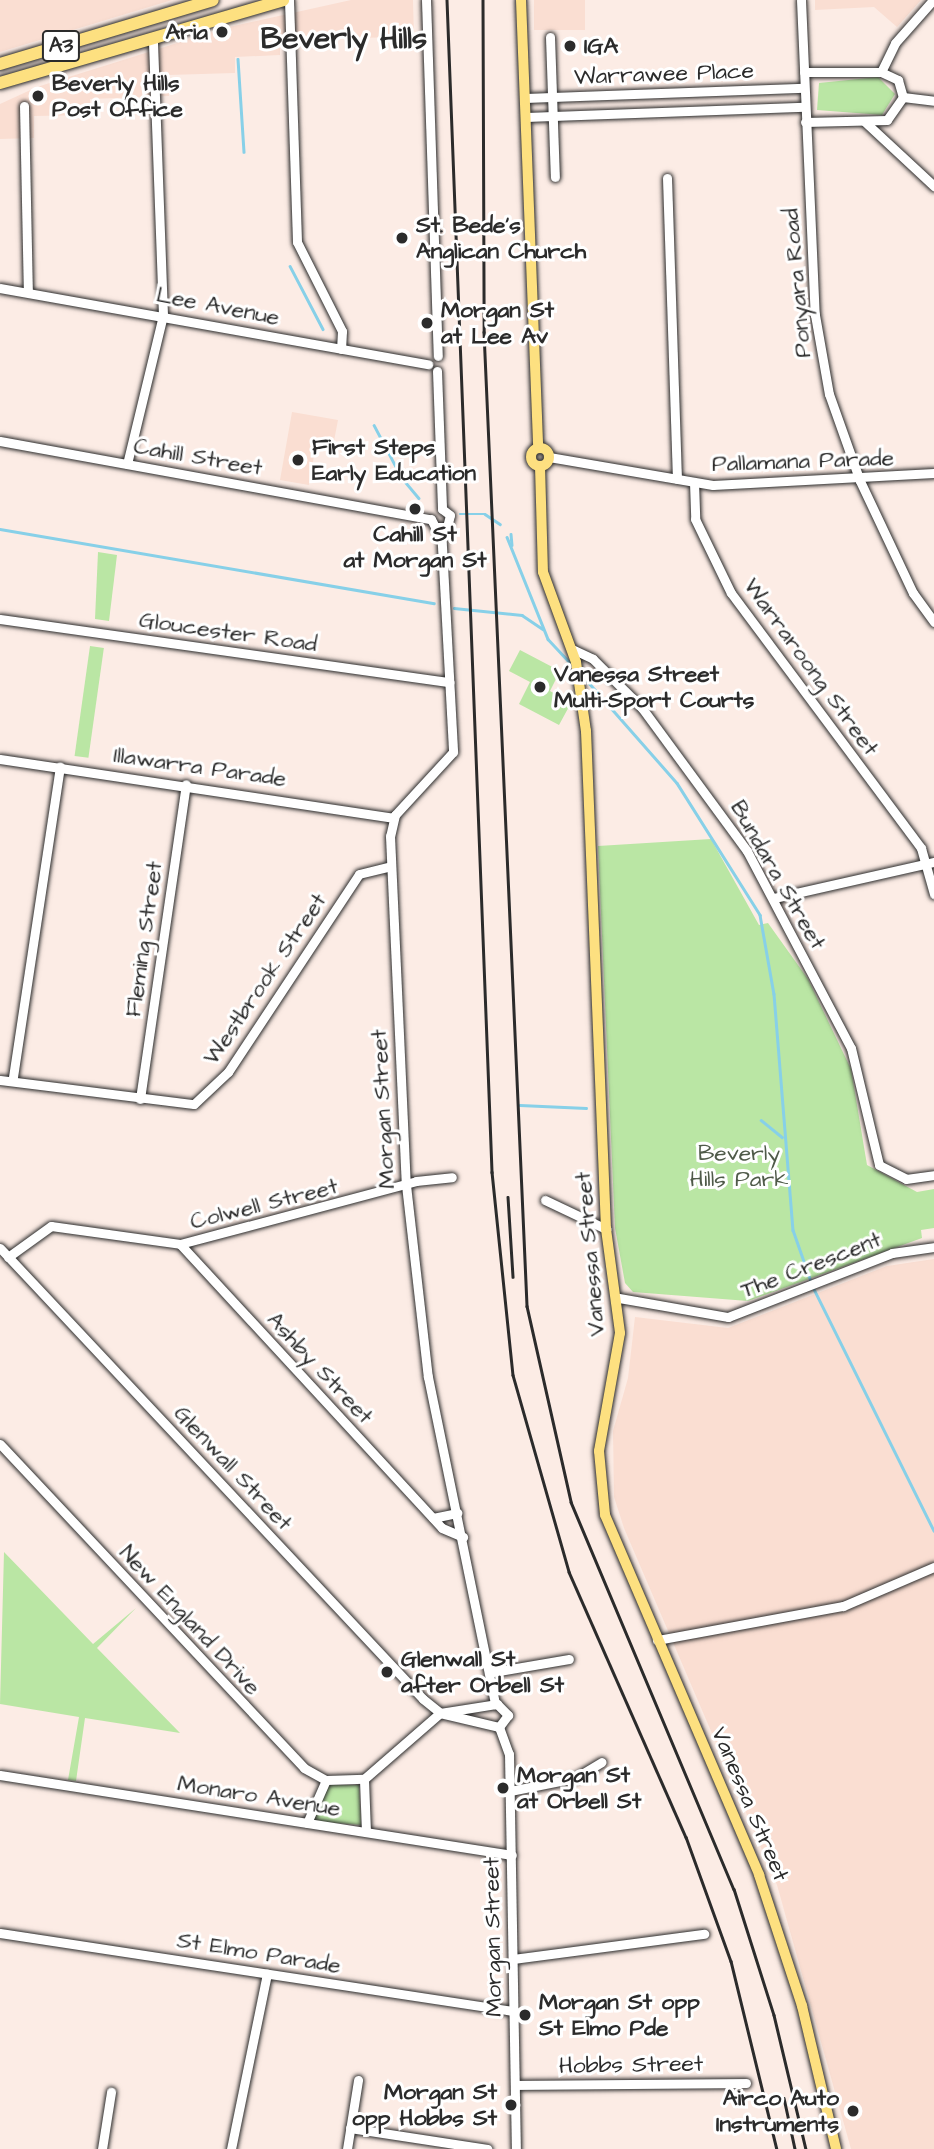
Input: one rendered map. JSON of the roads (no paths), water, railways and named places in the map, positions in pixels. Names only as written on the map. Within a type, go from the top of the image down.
[{"type":"highway","name":"A3","points":[[0,64],[213,0]]},
{"type":"highway","name":"A3","points":[[0,83],[283,0]]},
{"type":"main road","points":[[521,0],[538,447],[549,457],[540,466]]},
{"type":"main road","points":[[0,90],[24,75]]},
{"type":"main road","name":"Vanessa Street","points":[[538,447],[531,456],[540,466],[543,572],[576,663],[586,731],[606,1229],[619,1298],[618,1359],[602,1424],[599,1478],[612,1537],[777,1926],[836,2149]]},
{"type":"street","points":[[289,0],[298,245],[342,331],[341,349]]},
{"type":"street","points":[[426,0],[438,356],[444,364],[438,372],[442,509],[451,519],[441,528]]},
{"type":"street","name":"Ponyara Road","points":[[801,0],[815,315],[829,394],[860,481],[913,593],[934,622]]},
{"type":"street","points":[[881,72],[895,43],[933,0]]},
{"type":"street","points":[[127,464],[163,315],[153,37]]},
{"type":"street","points":[[550,37],[555,177]]},
{"type":"street","points":[[804,72],[881,72],[898,80],[903,97]]},
{"type":"street","name":"Warrawee Place","points":[[525,98],[804,88]]},
{"type":"street","points":[[903,97],[934,101]]},
{"type":"street","points":[[891,142],[887,120],[903,97]]},
{"type":"street","points":[[24,106],[28,292]]},
{"type":"street","name":"Warrawee Place","points":[[526,117],[804,107]]},
{"type":"street","points":[[805,122],[887,120]]},
{"type":"street","points":[[864,121],[891,142],[934,186]]},
{"type":"street","points":[[667,178],[677,479]]},
{"type":"street","name":"Lee Avenue","points":[[0,288],[428,364]]},
{"type":"street","points":[[438,356],[428,364],[438,372]]},
{"type":"street","name":"Cahill Street","points":[[0,441],[431,519]]},
{"type":"street","name":"Pallamana Parade","points":[[549,457],[694,482],[860,481],[934,473]]},
{"type":"street","name":"Warraroong Street","points":[[694,482],[695,519],[731,593],[921,848],[930,863],[934,894]]},
{"type":"street","points":[[393,818],[450,759],[450,682],[441,528],[431,519],[442,509]]},
{"type":"street","name":"Gloucester Road","points":[[0,619],[450,682]]},
{"type":"street","name":"Bundara Street","points":[[572,649],[593,659],[642,709],[690,769],[774,898],[851,1048],[879,1166],[906,1179],[934,1175]]},
{"type":"street","name":"Illawarra Parade","points":[[0,759],[186,784],[393,818]]},
{"type":"street","points":[[13,1077],[60,767]]},
{"type":"street","name":"Fleming Street","points":[[140,1099],[186,784]]},
{"type":"street","name":"Morgan Street","points":[[393,818],[391,866],[406,1185],[426,1365],[493,1672],[492,1705]]},
{"type":"street","points":[[774,898],[930,863]]},
{"type":"street","name":"Westbrook Street","points":[[0,1080],[13,1077],[140,1099],[194,1104],[228,1073],[359,874],[391,866]]},
{"type":"street","name":"Colwell Street","points":[[8,1257],[51,1226],[180,1244],[406,1185],[452,1177]]},
{"type":"street","points":[[545,1199],[606,1229]]},
{"type":"street","name":"Ashby Street","points":[[180,1244],[433,1518],[463,1537]]},
{"type":"street","name":"The Crescent","points":[[619,1298],[728,1317],[799,1286],[892,1253],[934,1247]]},
{"type":"street","name":"Glenwall Street","points":[[0,1248],[440,1713]]},
{"type":"street","name":"New England Drive","points":[[0,1444],[297,1762],[326,1780]]},
{"type":"street","points":[[433,1518],[457,1513]]},
{"type":"street","points":[[657,1640],[843,1606],[934,1567]]},
{"type":"street","points":[[493,1672],[569,1659]]},
{"type":"street","points":[[492,1705],[484,1716],[494,1726]]},
{"type":"street","points":[[307,1823],[326,1780],[364,1779],[440,1713],[492,1705],[508,1714],[494,1726]]},
{"type":"street","points":[[440,1713],[494,1726]]},
{"type":"street","name":"Morgan Street","points":[[494,1726],[507,1743],[510,1791],[516,2149]]},
{"type":"street","points":[[510,1791],[575,1778],[601,1762]]},
{"type":"street","name":"Monaro Avenue","points":[[0,1775],[512,1855]]},
{"type":"street","points":[[364,1779],[366,1832]]},
{"type":"street","name":"St Elmo Parade","points":[[0,1933],[513,2011]]},
{"type":"street","points":[[513,1959],[704,1934]]},
{"type":"street","points":[[231,2149],[267,1973]]},
{"type":"street","points":[[347,2149],[358,2080]]},
{"type":"street","name":"Hobbs Street","points":[[515,2085],[746,2083]]},
{"type":"street","points":[[102,2149],[111,2092]]},
{"type":"street","points":[[350,2127],[487,2149]]},
{"type":"waterway","points":[[238,59],[244,152]]},
{"type":"waterway","points":[[290,266],[323,329]]},
{"type":"waterway","points":[[374,425],[402,478],[419,498]]},
{"type":"waterway","points":[[460,514],[485,514],[500,524]]},
{"type":"waterway","points":[[0,529],[434,603]]},
{"type":"waterway","points":[[511,534],[512,545]]},
{"type":"waterway","points":[[507,537],[548,639],[571,664]]},
{"type":"waterway","points":[[454,608],[522,615],[543,629]]},
{"type":"waterway","points":[[583,676],[677,783],[760,915],[774,994],[793,1230],[813,1287],[934,1531]]},
{"type":"waterway","points":[[520,1105],[586,1108]]},
{"type":"waterway","points":[[761,1120],[782,1137]]},
{"type":"railway","points":[[447,0],[492,1172],[513,1375],[569,1572],[686,1837],[731,1961],[777,2149]]},
{"type":"railway","points":[[483,0],[484,332],[527,1306],[571,1502],[734,1889],[774,2015],[806,2149]]},
{"type":"railway","points":[[508,1197],[513,1277]]},
{"type":"railway","points":[[784,2098],[795,2149]]},
{"type":"place","name":"Aria","points":[[222,32]]},
{"type":"place","name":"IGA","points":[[570,46]]},
{"type":"place","name":"Beverly Hills Post Office","points":[[38,96]]},
{"type":"place","name":"St. Bede's Anglican Church","points":[[402,238]]},
{"type":"place","name":"Morgan St at Lee Av","points":[[427,323]]},
{"type":"place","name":"First Steps Early Education","points":[[298,460]]},
{"type":"place","name":"Cahill St at Morgan St","points":[[415,509]]},
{"type":"place","name":"Vanessa Street Multi-Sport Courts","points":[[540,687]]},
{"type":"place","name":"Glenwall St after Orbell St","points":[[387,1672]]},
{"type":"place","name":"Morgan St at Orbell St","points":[[503,1788]]},
{"type":"place","name":"Morgan St opp St Elmo Pde","points":[[525,2015]]},
{"type":"place","name":"Morgan St opp Hobbs St","points":[[511,2105]]},
{"type":"place","name":"Airco Auto Instruments","points":[[853,2111]]},
{"type":"district","name":"Beverly Hills","points":[[344,39]]},
{"type":"park label","name":"Beverly Hills Park","points":[[739,1166]]}]
